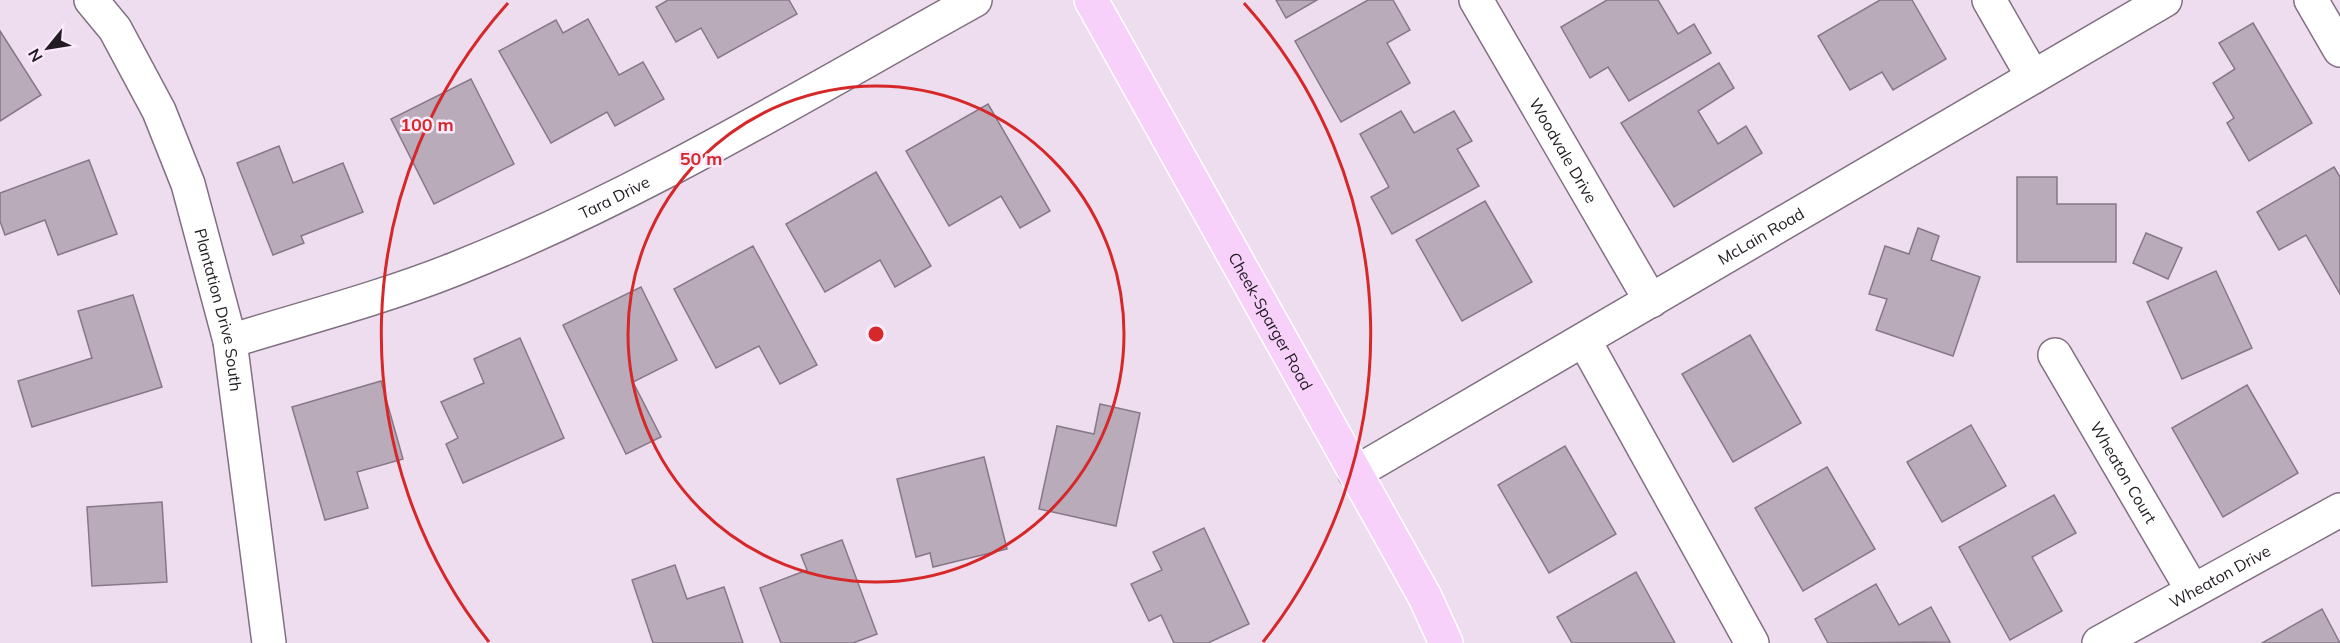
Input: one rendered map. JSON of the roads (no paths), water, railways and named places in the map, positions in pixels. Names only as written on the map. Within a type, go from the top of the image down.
[{"type":"main road","name":"Cheek-Sparger Road","points":[[1091,0],[1425,597],[1446,643]]},
{"type":"street","name":"Plantation Drive South","points":[[92,0],[115,29],[159,111],[188,184],[230,340],[269,643]]},
{"type":"street","name":"Tara Drive","points":[[230,340],[358,302],[455,269],[628,192],[975,0]]},
{"type":"street","name":"Woodvale Drive","points":[[1476,0],[1651,301]]},
{"type":"street","points":[[1989,0],[2033,77]]},
{"type":"street","name":"McLain Road","points":[[1354,473],[2165,0]]},
{"type":"street","points":[[2311,0],[2340,50]]},
{"type":"street","points":[[1584,340],[1752,643]]},
{"type":"street","name":"Wheaton Court","points":[[2055,355],[2193,591]]},
{"type":"street","name":"Wheaton Drive","points":[[2099,643],[2340,510]]}]
